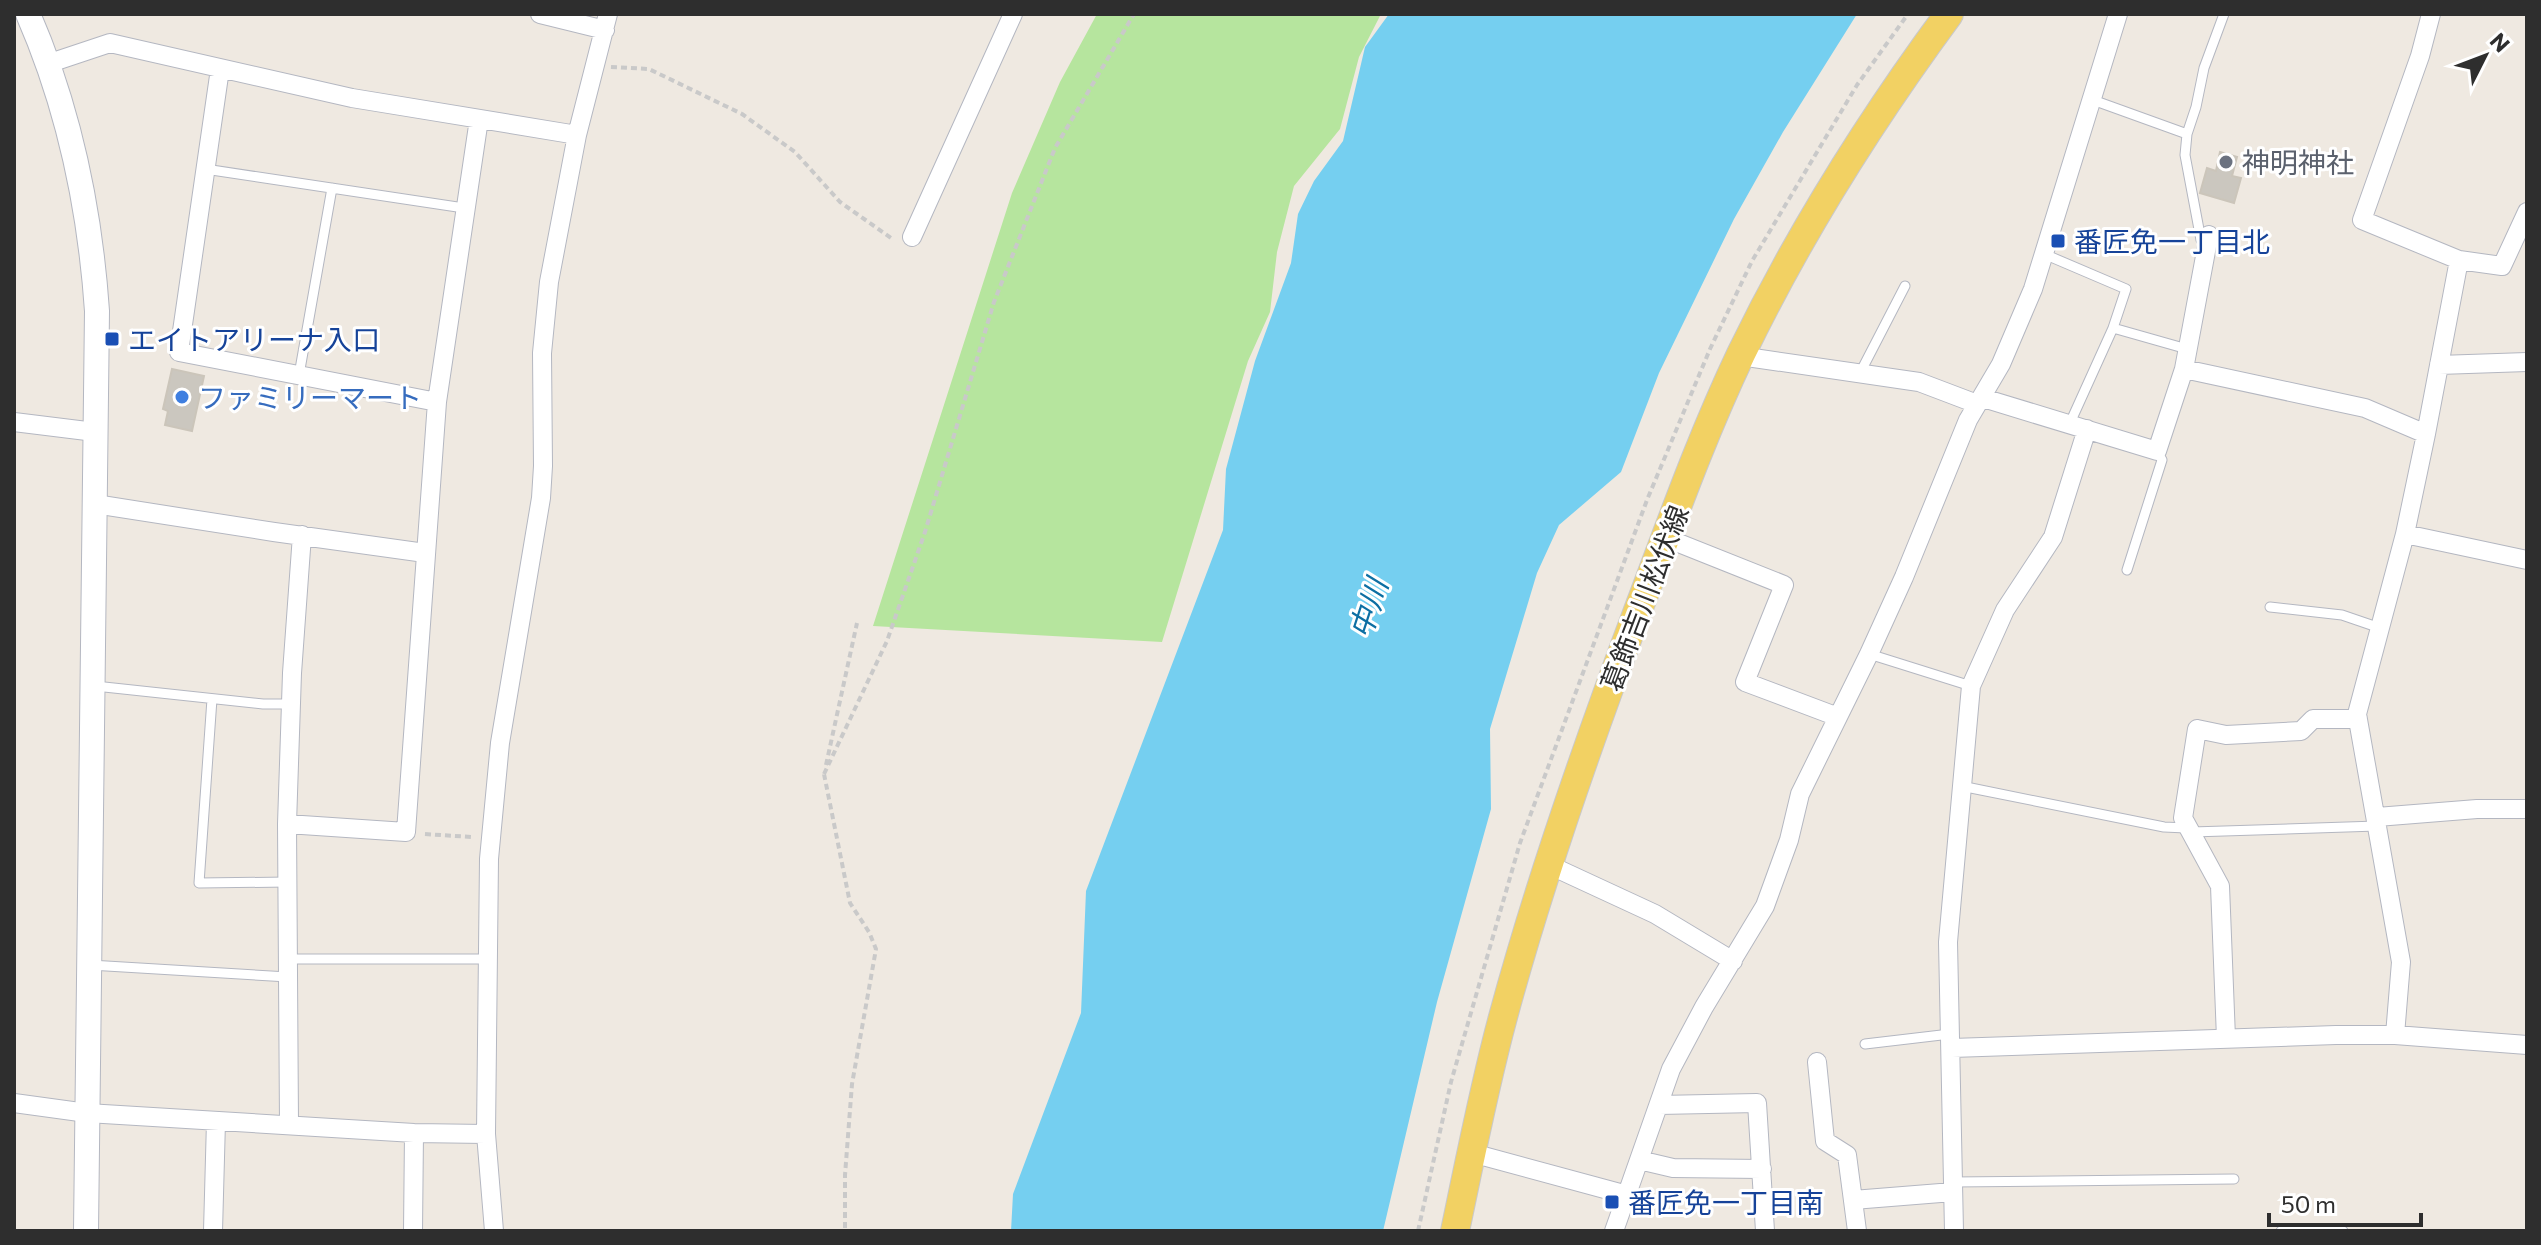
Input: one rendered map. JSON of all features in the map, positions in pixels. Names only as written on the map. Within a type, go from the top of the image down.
[{"type":"main road","name":"葛飾吉川松伏線","points":[[1455,1231],[1503,1018],[1547,864],[1666,538],[1740,356],[1773,289],[1892,92],[1949,14]]},
{"type":"street","points":[[28,14],[76,156],[93,260],[98,363],[86,1231]]},
{"type":"street","points":[[494,1231],[486,1134],[490,838],[500,743],[541,498],[542,353],[549,282],[577,135],[607,22],[540,14]]},
{"type":"street","points":[[912,237],[1013,14]]},
{"type":"street","points":[[1614,1231],[1676,1059],[1765,906],[1789,840],[1800,794],[1904,577],[1968,420],[2015,335],[2044,254],[2118,14]]},
{"type":"street","points":[[2431,14],[2420,56],[2362,220],[2459,260],[2502,266],[2527,212]]},
{"type":"street","points":[[47,64],[110,43],[352,98],[577,135]]},
{"type":"street","points":[[220,69],[179,352],[437,402]]},
{"type":"street","points":[[287,824],[406,832],[437,402],[479,119]]},
{"type":"street","points":[[1740,356],[1919,382],[2157,451],[2184,369],[2205,237]]},
{"type":"street","points":[[2184,369],[2179,356],[2180,347],[2205,237]]},
{"type":"street","points":[[2395,1035],[2401,962],[2358,719],[2405,534],[2459,260]]},
{"type":"street","points":[[2439,365],[2527,362]]},
{"type":"street","points":[[2184,369],[2365,408],[2426,434]]},
{"type":"street","points":[[14,422],[95,432]]},
{"type":"street","points":[[1954,1231],[1948,942],[1971,686],[2005,610],[2053,537],[2078,426]]},
{"type":"street","points":[[95,504],[425,553]]},
{"type":"street","points":[[2405,534],[2527,560]]},
{"type":"street","points":[[289,1124],[287,824],[290,704],[302,535]]},
{"type":"street","points":[[1666,538],[1784,585],[1745,682],[1838,717]]},
{"type":"street","points":[[2226,1038],[2220,886],[2183,818],[2197,729],[2226,735],[2301,731],[2313,719],[2358,719]]},
{"type":"street","points":[[2378,822],[2477,809],[2527,809]]},
{"type":"street","points":[[1547,864],[1655,914],[1733,961]]},
{"type":"street","points":[[1951,1041],[2395,1035],[2527,1045]]},
{"type":"street","points":[[1817,1062],[1825,1141],[1847,1155],[1857,1231]]},
{"type":"street","points":[[14,1103],[87,1113],[414,1133],[486,1134]]},
{"type":"street","points":[[1659,1105],[1757,1103],[1765,1231]]},
{"type":"street","points":[[213,1231],[216,1121]]},
{"type":"street","points":[[413,1231],[414,1133]]},
{"type":"street","points":[[1472,1153],[1627,1195]]},
{"type":"street","points":[[1639,1160],[1673,1168],[1762,1169]]},
{"type":"street","points":[[1853,1200],[1952,1187]]},
{"type":"lane","points":[[2205,237],[2189,184],[2185,155],[2187,134],[2204,68],[2224,14]]},
{"type":"lane","points":[[2090,99],[2187,134]]},
{"type":"lane","points":[[205,169],[464,208]]},
{"type":"lane","points":[[299,375],[332,188]]},
{"type":"lane","points":[[2044,254],[2126,289],[2078,426]]},
{"type":"lane","points":[[1860,373],[1905,286]]},
{"type":"lane","points":[[2113,328],[2180,347]]},
{"type":"lane","points":[[2127,570],[2162,460],[2157,451]]},
{"type":"lane","points":[[2270,607],[2342,615],[2380,628]]},
{"type":"lane","points":[[1869,654],[1971,686]]},
{"type":"lane","points":[[93,685],[263,704],[290,704]]},
{"type":"lane","points":[[212,699],[199,883],[288,882]]},
{"type":"lane","points":[[1961,786],[2188,830],[2378,822]]},
{"type":"lane","points":[[90,965],[288,968],[487,959]]},
{"type":"lane","points":[[1865,1044],[1951,1041]]},
{"type":"lane","points":[[1952,1187],[2234,1179]]},
{"type":"lane","points":[[2281,1231],[2343,1231]]},
{"type":"path","points":[[824,774],[887,641],[925,532],[994,302],[1055,148],[1134,14]]},
{"type":"path","points":[[595,66],[649,69],[742,114],[795,152],[840,202],[893,240],[912,237]]},
{"type":"path","points":[[845,1231],[845,1175],[852,1084],[876,949],[850,903],[824,774],[857,623]]},
{"type":"path","points":[[406,832],[490,838]]},
{"type":"green space","points":[[1097,14],[1381,14],[1359,57],[1340,129],[1294,186],[1277,252],[1270,312],[1248,361],[1162,642],[873,626],[1012,193],[1060,82]]},
{"type":"water","name":"中川","points":[[1389,14],[1857,14],[1783,132],[1734,219],[1659,373],[1621,472],[1559,525],[1537,573],[1490,729],[1491,809],[1437,1002],[1383,1231],[1011,1231],[1013,1194],[1081,1013],[1086,891],[1223,530],[1226,469],[1255,361],[1291,263],[1298,214],[1314,181],[1343,141],[1365,47]]},
{"type":"building","points":[[2220,152],[2237,157],[2232,176],[2241,178],[2234,203],[2200,193],[2207,168],[2216,171]]},
{"type":"building","points":[[172,369],[204,376],[192,431],[165,425],[168,411],[163,409]]},
{"type":"place","name":"神明神社","points":[[2226,162]]},
{"type":"place","name":"番匠免一丁目北","points":[[2058,241]]},
{"type":"place","name":"エイトアリーナ入口","points":[[112,339]]},
{"type":"place","name":"ファミリーマート","points":[[182,397]]},
{"type":"place","name":"番匠免一丁目南","points":[[1612,1202]]}]
